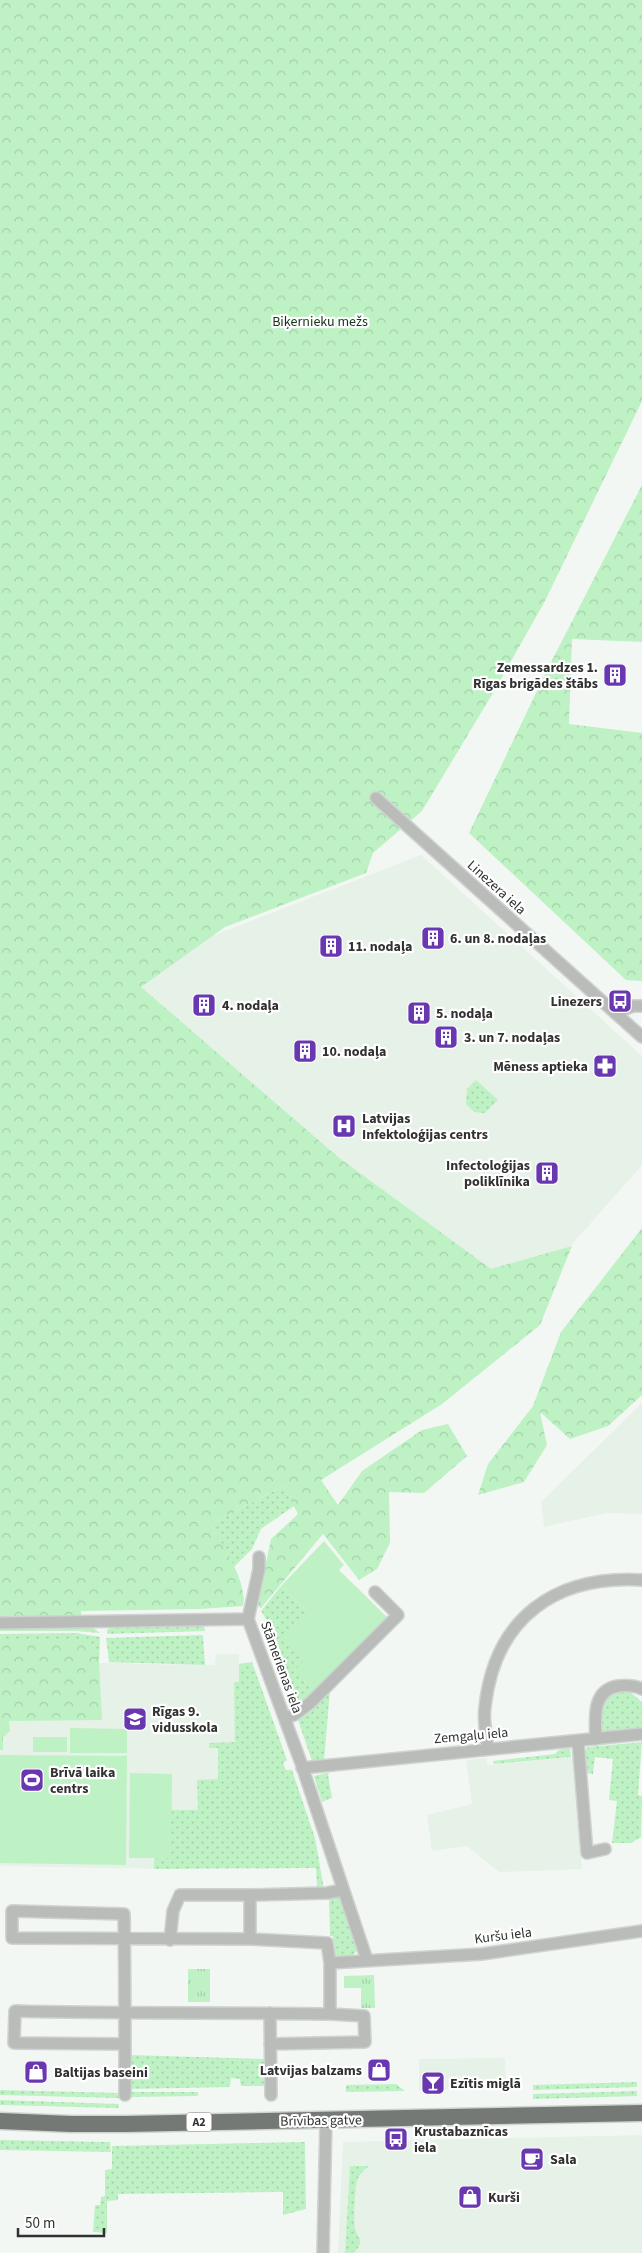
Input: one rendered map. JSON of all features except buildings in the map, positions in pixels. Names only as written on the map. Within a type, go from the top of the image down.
[{"type":"highway","name":"Brīvības gatve","points":[[0,2121],[71,2124],[642,2113]]},
{"type":"street","name":"Linezera iela","points":[[376,798],[642,1037]]},
{"type":"street","points":[[615,1013],[633,1006],[642,1006]]},
{"type":"street","points":[[248,1619],[259,1569],[259,1557]]},
{"type":"street","points":[[488,1749],[485,1708],[490,1676],[512,1631],[533,1608],[559,1592],[586,1583],[616,1578],[642,1580]]},
{"type":"street","points":[[285,1718],[294,1715],[310,1703],[398,1615],[375,1592]]},
{"type":"street","name":"Stāmerienas iela","points":[[0,1623],[248,1619],[285,1718],[366,1960]]},
{"type":"street","points":[[596,1739],[597,1701],[605,1691],[627,1684],[642,1689]]},
{"type":"street","name":"Zemgaļu iela","points":[[302,1768],[642,1734]]},
{"type":"street","points":[[578,1741],[587,1853],[605,1848]]},
{"type":"street","points":[[170,1940],[173,1911],[180,1895],[250,1896],[327,1893],[343,1890]]},
{"type":"street","points":[[250,1896],[250,1939]]},
{"type":"street","points":[[125,2095],[125,2014],[124,1940],[124,1914],[12,1911],[12,1938],[124,1940],[250,1939],[327,1942],[330,1963],[330,2014]]},
{"type":"street","name":"Kuršu iela","points":[[330,1963],[482,1954],[642,1931]]},
{"type":"street","points":[[125,2044],[14,2043],[15,2011],[125,2014],[270,2013],[364,2016],[365,2042],[270,2044]]},
{"type":"street","points":[[270,2013],[271,2095]]},
{"type":"street","points":[[322,2253],[326,2120]]},
{"type":"shaded area","name":"Latvijas Infektoloģijas centrs","points":[[421,855],[642,1056],[642,1165],[442,1392],[0,1018]]},
{"type":"shaded area","points":[[642,1403],[642,1514],[606,1513],[544,1527],[541,1502]]},
{"type":"shaded area","name":"Rīgas 9. vidusskola","points":[[216,1654],[239,1654],[239,1674],[283,1763],[312,1840],[168,1869],[0,1866],[0,1657],[99,1663],[131,1662],[132,1664],[215,1665]]},
{"type":"shaded area","points":[[575,1757],[582,1869],[499,1872],[467,1846],[432,1851],[427,1815],[472,1804],[466,1760],[487,1758],[486,1763],[489,1765]]},
{"type":"shaded area","points":[[505,2058],[506,2088],[419,2090],[419,2059]]},
{"type":"shaded area","points":[[642,2135],[642,2253],[338,2253],[343,2142]]},
{"type":"green space","name":"Biķernieku mežs","points":[[0,0],[642,0],[642,401],[545,601],[493,693],[422,811],[373,853],[366,873],[225,927],[141,987],[338,1157],[491,1269],[572,1246],[540,1325],[442,1404],[321,1480],[338,1505],[362,1471],[422,1430],[448,1424],[467,1456],[424,1493],[389,1492],[390,1543],[377,1569],[359,1580],[323,1534],[261,1608],[257,1606],[271,1539],[298,1514],[283,1486],[211,1524],[238,1575],[244,1596],[243,1606],[200,1609],[81,1611],[81,1617],[0,1617]]},
{"type":"green space","points":[[642,485],[642,642],[572,639],[569,724],[642,733],[642,981],[626,980],[469,833],[547,670]]},
{"type":"green space","points":[[476,1080],[498,1100],[485,1113],[474,1112],[466,1104],[467,1089]]},
{"type":"green space","points":[[642,1228],[642,1395],[608,1426],[570,1439],[540,1412],[547,1445],[524,1482],[478,1495],[488,1464],[533,1406],[561,1332]]},
{"type":"green space","points":[[283,1486],[294,1506],[261,1529],[252,1549],[234,1567],[211,1524]]},
{"type":"green space","points":[[324,1541],[344,1565],[339,1570],[387,1617],[317,1690],[296,1669],[306,1658],[284,1637],[308,1612],[281,1586]]},
{"type":"green space","points":[[281,1586],[308,1612],[306,1658],[317,1690],[295,1708],[282,1657],[273,1633],[261,1611]]},
{"type":"green space","points":[[204,1626],[205,1631],[107,1634],[107,1630],[112,1627]]},
{"type":"green space","points":[[92,1627],[100,1633],[77,1631],[0,1631],[0,1628]]},
{"type":"green space","points":[[76,1633],[100,1637],[99,1663],[0,1657],[0,1634]]},
{"type":"green space","points":[[203,1635],[205,1665],[109,1662],[106,1638]]},
{"type":"green space","points":[[0,1639],[89,1642],[99,1663],[102,1720],[9,1721],[10,1731],[3,1737],[3,1750],[0,1750]]},
{"type":"green space","points":[[252,1662],[287,1760],[283,1763],[286,1770],[292,1770],[315,1838],[324,1889],[317,1888],[316,1868],[154,1869],[154,1858],[171,1858],[171,1810],[198,1810],[197,1780],[218,1779],[218,1748],[209,1748],[209,1743],[235,1742],[234,1682],[239,1682],[239,1664]]},
{"type":"green space","points":[[330,1690],[324,1761],[313,1764],[298,1720]]},
{"type":"green space","points":[[612,1692],[630,1692],[642,1702],[642,1729],[600,1733],[599,1703]]},
{"type":"green space","points":[[70,1728],[127,1729],[127,1753],[70,1753]]},
{"type":"green space","points":[[33,1737],[67,1737],[67,1752],[33,1752]]},
{"type":"green space","points":[[642,1742],[638,1795],[642,1796],[641,1837],[631,1843],[612,1843],[617,1801],[609,1800],[613,1759],[595,1757],[593,1774],[585,1773],[585,1751],[588,1747]]},
{"type":"green space","points":[[570,1748],[571,1757],[494,1764],[493,1761],[555,1754],[559,1750]]},
{"type":"green space","points":[[0,1755],[127,1756],[126,1865],[0,1863]]},
{"type":"green space","points":[[330,1772],[328,1774],[332,1798],[322,1802],[314,1776]]},
{"type":"green space","points":[[130,1773],[172,1774],[171,1858],[129,1858]]},
{"type":"green space","points":[[331,1896],[339,1898],[358,1949],[351,1957],[345,1959],[334,1960],[333,1936],[330,1936],[329,1898]]},
{"type":"green space","points":[[188,1969],[210,1969],[210,2002],[188,2002]]},
{"type":"green space","points":[[374,1975],[375,2008],[361,2008],[361,1988],[344,1988],[344,1976]]},
{"type":"green space","points":[[129,2055],[266,2059],[266,2086],[241,2086],[240,2079],[231,2078],[230,2087],[128,2089]]},
{"type":"green space","points":[[637,2082],[637,2087],[533,2090],[533,2085]]},
{"type":"green space","points":[[396,2084],[405,2091],[346,2092],[346,2085]]},
{"type":"green space","points":[[0,2090],[119,2093],[119,2098],[0,2095]]},
{"type":"green space","points":[[637,2091],[637,2096],[533,2099],[533,2094]]},
{"type":"green space","points":[[130,2092],[198,2092],[198,2096],[130,2097]]},
{"type":"green space","points":[[0,2100],[119,2104],[118,2108],[0,2105]]},
{"type":"green space","points":[[0,2140],[110,2142],[111,2152],[0,2150]]},
{"type":"green space","points":[[305,2142],[306,2209],[283,2215],[283,2192],[118,2194],[118,2200],[107,2201],[107,2233],[93,2232],[95,2205],[100,2205],[101,2197],[105,2196],[105,2170],[112,2169],[112,2146]]},
{"type":"green space","points":[[350,2166],[369,2166],[359,2176],[357,2181],[354,2224],[360,2244],[355,2252],[345,2253]]},
{"type":"place","name":"Zemessardzes 1. Rīgas brigādes štābs","points":[[615,675]]},
{"type":"place","name":"6. un 8. nodaļas","points":[[433,938]]},
{"type":"place","name":"11. nodaļa","points":[[331,946]]},
{"type":"place","name":"Linezers","points":[[620,1001]]},
{"type":"place","name":"4. nodaļa","points":[[204,1005]]},
{"type":"place","name":"5. nodaļa","points":[[419,1013]]},
{"type":"place","name":"3. un 7. nodaļas","points":[[446,1037]]},
{"type":"place","name":"10. nodaļa","points":[[305,1051]]},
{"type":"place","name":"Mēness aptieka","points":[[605,1066]]},
{"type":"place","name":"Latvijas Infektoloģijas centrs","points":[[344,1126]]},
{"type":"place","name":"Infectoloģijas poliklīnika","points":[[547,1173]]},
{"type":"place","name":"Rīgas 9. vidusskola","points":[[135,1719]]},
{"type":"place","name":"Brīvā laika centrs","points":[[32,1780]]},
{"type":"place","name":"Latvijas balzams","points":[[379,2070]]},
{"type":"place","name":"Baltijas baseini","points":[[36,2072]]},
{"type":"place","name":"Ezītis miglā","points":[[433,2083]]},
{"type":"place","name":"Krustabaznīcas iela","points":[[396,2139]]},
{"type":"place","name":"Sala","points":[[532,2159]]},
{"type":"place","name":"Kurši","points":[[470,2197]]}]
